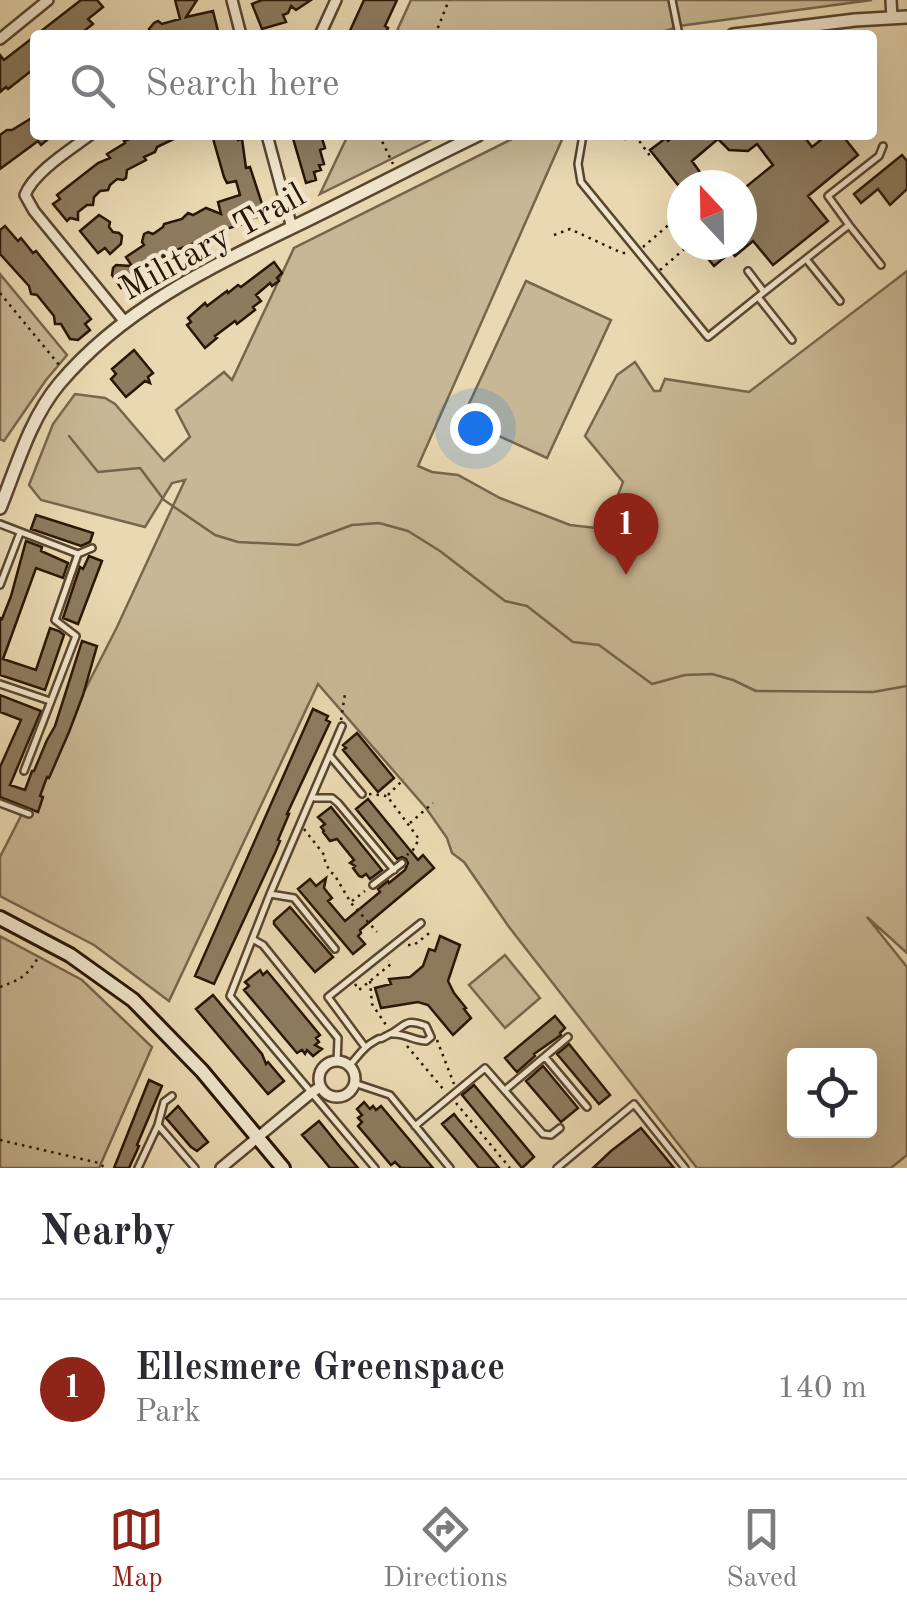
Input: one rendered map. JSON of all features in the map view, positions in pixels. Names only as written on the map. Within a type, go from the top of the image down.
[{"type":"main road","points":[[0,918],[46,940],[133,1000],[202,1072],[284,1168]]},
{"type":"street","points":[[0,38],[48,0]]},
{"type":"street","points":[[232,0],[240,30]]},
{"type":"street","points":[[322,30],[336,0]]},
{"type":"street","points":[[891,0],[892,18]]},
{"type":"street","points":[[780,30],[907,18]]},
{"type":"street","points":[[84,140],[36,178],[25,195],[126,322]]},
{"type":"street","points":[[268,140],[292,228]]},
{"type":"street","name":"Military Trail","points":[[0,508],[32,426],[57,386],[126,322],[226,258],[468,140]]},
{"type":"street","points":[[221,1168],[316,1090],[322,1070],[331,1062],[349,1066],[354,1083],[348,1092],[339,1097],[316,1090]]},
{"type":"lane","points":[[672,0],[678,30]]},
{"type":"lane","points":[[583,140],[578,164],[581,182],[708,336],[850,225]]},
{"type":"lane","points":[[881,266],[828,196],[879,156],[883,146]]},
{"type":"lane","points":[[806,259],[840,301]]},
{"type":"lane","points":[[748,271],[764,292]]},
{"type":"lane","points":[[758,297],[792,340]]},
{"type":"lane","points":[[0,524],[78,554],[92,548]]},
{"type":"lane","points":[[0,586],[20,533]]},
{"type":"lane","points":[[24,771],[76,636],[54,620],[78,554]]},
{"type":"lane","points":[[0,684],[50,701]]},
{"type":"lane","points":[[342,726],[230,996],[316,1090],[375,1168]]},
{"type":"lane","points":[[330,756],[362,794]]},
{"type":"lane","points":[[314,798],[338,802],[394,870]]},
{"type":"lane","points":[[0,803],[29,814]]},
{"type":"lane","points":[[373,885],[402,863]]},
{"type":"lane","points":[[270,894],[294,898],[335,948]]},
{"type":"lane","points":[[365,1047],[328,997],[421,923]]},
{"type":"lane","points":[[254,940],[263,945],[338,1038],[336,1062]]},
{"type":"lane","points":[[349,1066],[375,1040],[399,1033],[426,1042],[431,1037],[428,1029],[414,1022],[407,1022],[393,1034]]},
{"type":"lane","points":[[505,1090],[568,1037]]},
{"type":"lane","points":[[545,1056],[588,1106]]},
{"type":"lane","points":[[415,1126],[485,1068],[542,1134],[551,1135],[560,1128]]},
{"type":"lane","points":[[354,1083],[390,1095],[450,1168]]},
{"type":"lane","points":[[138,1168],[164,1102],[172,1096]]},
{"type":"lane","points":[[558,1168],[634,1104],[685,1168]]},
{"type":"lane","points":[[158,1125],[195,1168]]},
{"type":"path","points":[[437,30],[449,0]]},
{"type":"path","points":[[382,140],[397,175]]},
{"type":"path","points":[[637,140],[650,156]]},
{"type":"path","points":[[554,235],[570,229],[622,253],[638,252],[667,226]]},
{"type":"path","points":[[656,273],[671,260]]},
{"type":"path","points":[[0,294],[68,375]]},
{"type":"path","points":[[342,726],[345,694]]},
{"type":"path","points":[[387,796],[404,779]]},
{"type":"path","points":[[362,794],[387,796],[418,839],[402,863]]},
{"type":"path","points":[[408,824],[433,803]]},
{"type":"path","points":[[300,824],[325,856],[330,872],[351,902],[377,932]]},
{"type":"path","points":[[351,902],[373,885]]},
{"type":"path","points":[[394,945],[414,945],[432,930]]},
{"type":"path","points":[[352,978],[359,990],[391,964],[382,954]]},
{"type":"path","points":[[0,987],[22,979],[40,956]]},
{"type":"path","points":[[370,980],[372,1004],[386,1024]]},
{"type":"path","points":[[436,1038],[457,1091]]},
{"type":"path","points":[[406,1045],[510,1168]]},
{"type":"path","points":[[0,1140],[99,1163],[105,1168]]},
{"type":"shaded area","points":[[411,0],[872,0],[668,30],[397,30]]},
{"type":"shaded area","points":[[346,140],[430,140],[320,194]]},
{"type":"shaded area","points":[[510,140],[562,140],[418,466],[458,475],[500,498],[570,525],[605,529],[623,482],[585,436],[617,375],[635,362],[654,391],[660,391],[665,379],[749,392],[907,271],[907,953],[867,917],[907,967],[907,1155],[891,1168],[697,1168],[509,927],[464,862],[452,853],[447,838],[426,808],[318,684],[169,1001],[94,945],[0,896],[0,857],[117,627],[185,480],[172,483],[145,527],[41,500],[29,485],[53,424],[75,394],[105,398],[115,404],[164,461],[190,437],[176,410],[224,372],[232,380],[294,248]]},
{"type":"shaded area","points":[[0,274],[67,355],[4,441],[0,439]]},
{"type":"shaded area","points":[[526,281],[611,320],[547,458],[462,419]]},
{"type":"shaded area","points":[[0,936],[82,980],[152,1047],[99,1168],[0,1168]]},
{"type":"shaded area","points":[[505,955],[540,998],[505,1028],[469,985]]},
{"type":"building","points":[[81,0],[97,0],[103,7],[88,19],[93,24],[85,30],[42,30]]},
{"type":"building","points":[[175,0],[197,0],[186,17],[213,11],[218,30],[149,30],[158,21],[162,24],[180,19]]},
{"type":"building","points":[[262,0],[311,0],[296,10],[291,6],[283,15],[286,22],[262,29],[252,4]]},
{"type":"building","points":[[364,0],[397,0],[385,26],[387,30],[350,30]]},
{"type":"building","points":[[30,40],[30,72],[0,92],[0,55],[4,60]]},
{"type":"building","points":[[30,119],[30,140],[47,140],[41,145],[38,141],[0,169],[0,135]]},
{"type":"building","points":[[172,140],[127,170],[126,178],[117,179],[108,190],[100,191],[93,205],[78,212],[78,220],[67,221],[53,204],[60,199],[57,195],[110,158],[107,154],[124,141]]},
{"type":"building","points":[[213,140],[242,140],[246,168],[250,167],[264,210],[243,221],[244,224],[169,253],[133,289],[128,283],[121,288],[112,275],[113,268],[132,266],[126,257],[144,245],[144,234],[153,234],[164,224],[206,208],[221,214],[218,202],[240,195],[236,181],[227,183]]},
{"type":"building","points":[[293,140],[323,140],[325,148],[320,150],[324,164],[314,172],[316,180],[306,183]]},
{"type":"building","points":[[667,140],[717,140],[692,161],[698,170],[667,171],[650,150]]},
{"type":"building","points":[[719,140],[807,140],[812,147],[821,140],[846,140],[858,155],[808,196],[828,221],[773,265],[757,246],[757,178],[773,165],[757,144],[748,151],[729,150]]},
{"type":"building","points":[[902,155],[907,161],[907,189],[890,205],[878,189],[861,203],[854,194]]},
{"type":"building","points":[[99,215],[110,222],[113,232],[122,236],[121,244],[110,254],[105,248],[98,253],[80,231]]},
{"type":"building","points":[[5,226],[18,241],[21,238],[33,253],[36,251],[91,319],[85,324],[90,330],[78,340],[70,339],[61,324],[55,324],[54,316],[0,254],[0,230]]},
{"type":"building","points":[[274,262],[282,273],[279,281],[256,295],[261,301],[253,307],[255,310],[215,336],[205,348],[187,325],[191,322],[188,318],[205,303],[207,306],[227,291],[241,287]]},
{"type":"building","points":[[134,350],[153,373],[148,377],[150,383],[145,381],[126,397],[111,379],[116,374],[112,369]]},
{"type":"building","points":[[36,515],[93,533],[90,542],[81,546],[31,529]]},
{"type":"building","points":[[26,541],[68,563],[63,578],[36,568],[3,659],[36,670],[50,628],[59,631],[64,635],[45,690],[0,675],[0,618],[11,596]]},
{"type":"building","points":[[89,556],[102,561],[78,624],[63,618],[80,567],[83,569]]},
{"type":"building","points":[[82,641],[97,646],[69,732],[40,796],[43,797],[38,812],[0,797],[0,767],[21,720],[0,712],[0,695],[41,711],[10,785],[25,790],[55,726]]},
{"type":"building","points":[[313,709],[328,716],[326,720],[330,722],[214,984],[195,976]]},
{"type":"building","points":[[357,733],[394,778],[378,792],[343,750],[343,745]]},
{"type":"building","points":[[368,799],[418,860],[423,855],[434,868],[360,930],[358,936],[365,944],[353,954],[298,889],[310,879],[316,886],[326,878],[324,888],[332,898],[328,901],[345,921],[380,892],[378,889],[405,870],[406,859],[397,859],[356,809]]},
{"type":"building","points":[[331,807],[382,870],[370,879],[366,874],[359,876],[350,863],[354,860],[337,839],[330,841],[323,832],[321,827],[325,824],[318,817]]},
{"type":"building","points":[[290,907],[333,957],[315,972],[274,924]]},
{"type":"building","points":[[440,936],[460,945],[448,981],[471,1018],[453,1035],[428,1005],[418,1002],[381,1008],[375,988],[391,984],[389,979],[410,977],[423,966],[429,949],[435,951]]},
{"type":"building","points":[[260,970],[263,975],[267,971],[320,1035],[315,1045],[322,1049],[313,1056],[307,1050],[305,1054],[302,1050],[297,1053],[244,990],[249,986],[245,982]]},
{"type":"building","points":[[213,995],[266,1064],[284,1081],[268,1094],[196,1009]]},
{"type":"building","points":[[555,1016],[565,1028],[561,1035],[517,1072],[505,1058]]},
{"type":"building","points":[[569,1044],[610,1095],[599,1104],[557,1054]]},
{"type":"building","points":[[543,1066],[578,1108],[561,1122],[526,1081]]},
{"type":"building","points":[[149,1080],[162,1086],[139,1146],[129,1168],[114,1168]]},
{"type":"building","points":[[474,1085],[534,1157],[522,1168],[462,1095]]},
{"type":"building","points":[[364,1102],[370,1109],[381,1106],[433,1168],[401,1168],[395,1162],[391,1165],[358,1126],[362,1115],[357,1109]]},
{"type":"building","points":[[178,1106],[208,1142],[197,1151],[166,1118]]},
{"type":"building","points":[[454,1114],[499,1168],[479,1168],[442,1124]]},
{"type":"building","points":[[319,1121],[358,1168],[330,1168],[302,1135]]},
{"type":"building","points":[[641,1128],[674,1168],[593,1168],[611,1151]]},
{"type":"waterway","points":[[69,436],[98,472],[140,468],[164,500],[215,535],[238,542],[298,545],[352,525],[379,523],[408,531],[505,601],[527,606],[573,642],[599,645],[652,684],[685,675],[712,674],[756,691],[873,692],[907,686]]},
{"type":"place","name":"Ellesmere Greenspace","points":[[626,575]]}]
